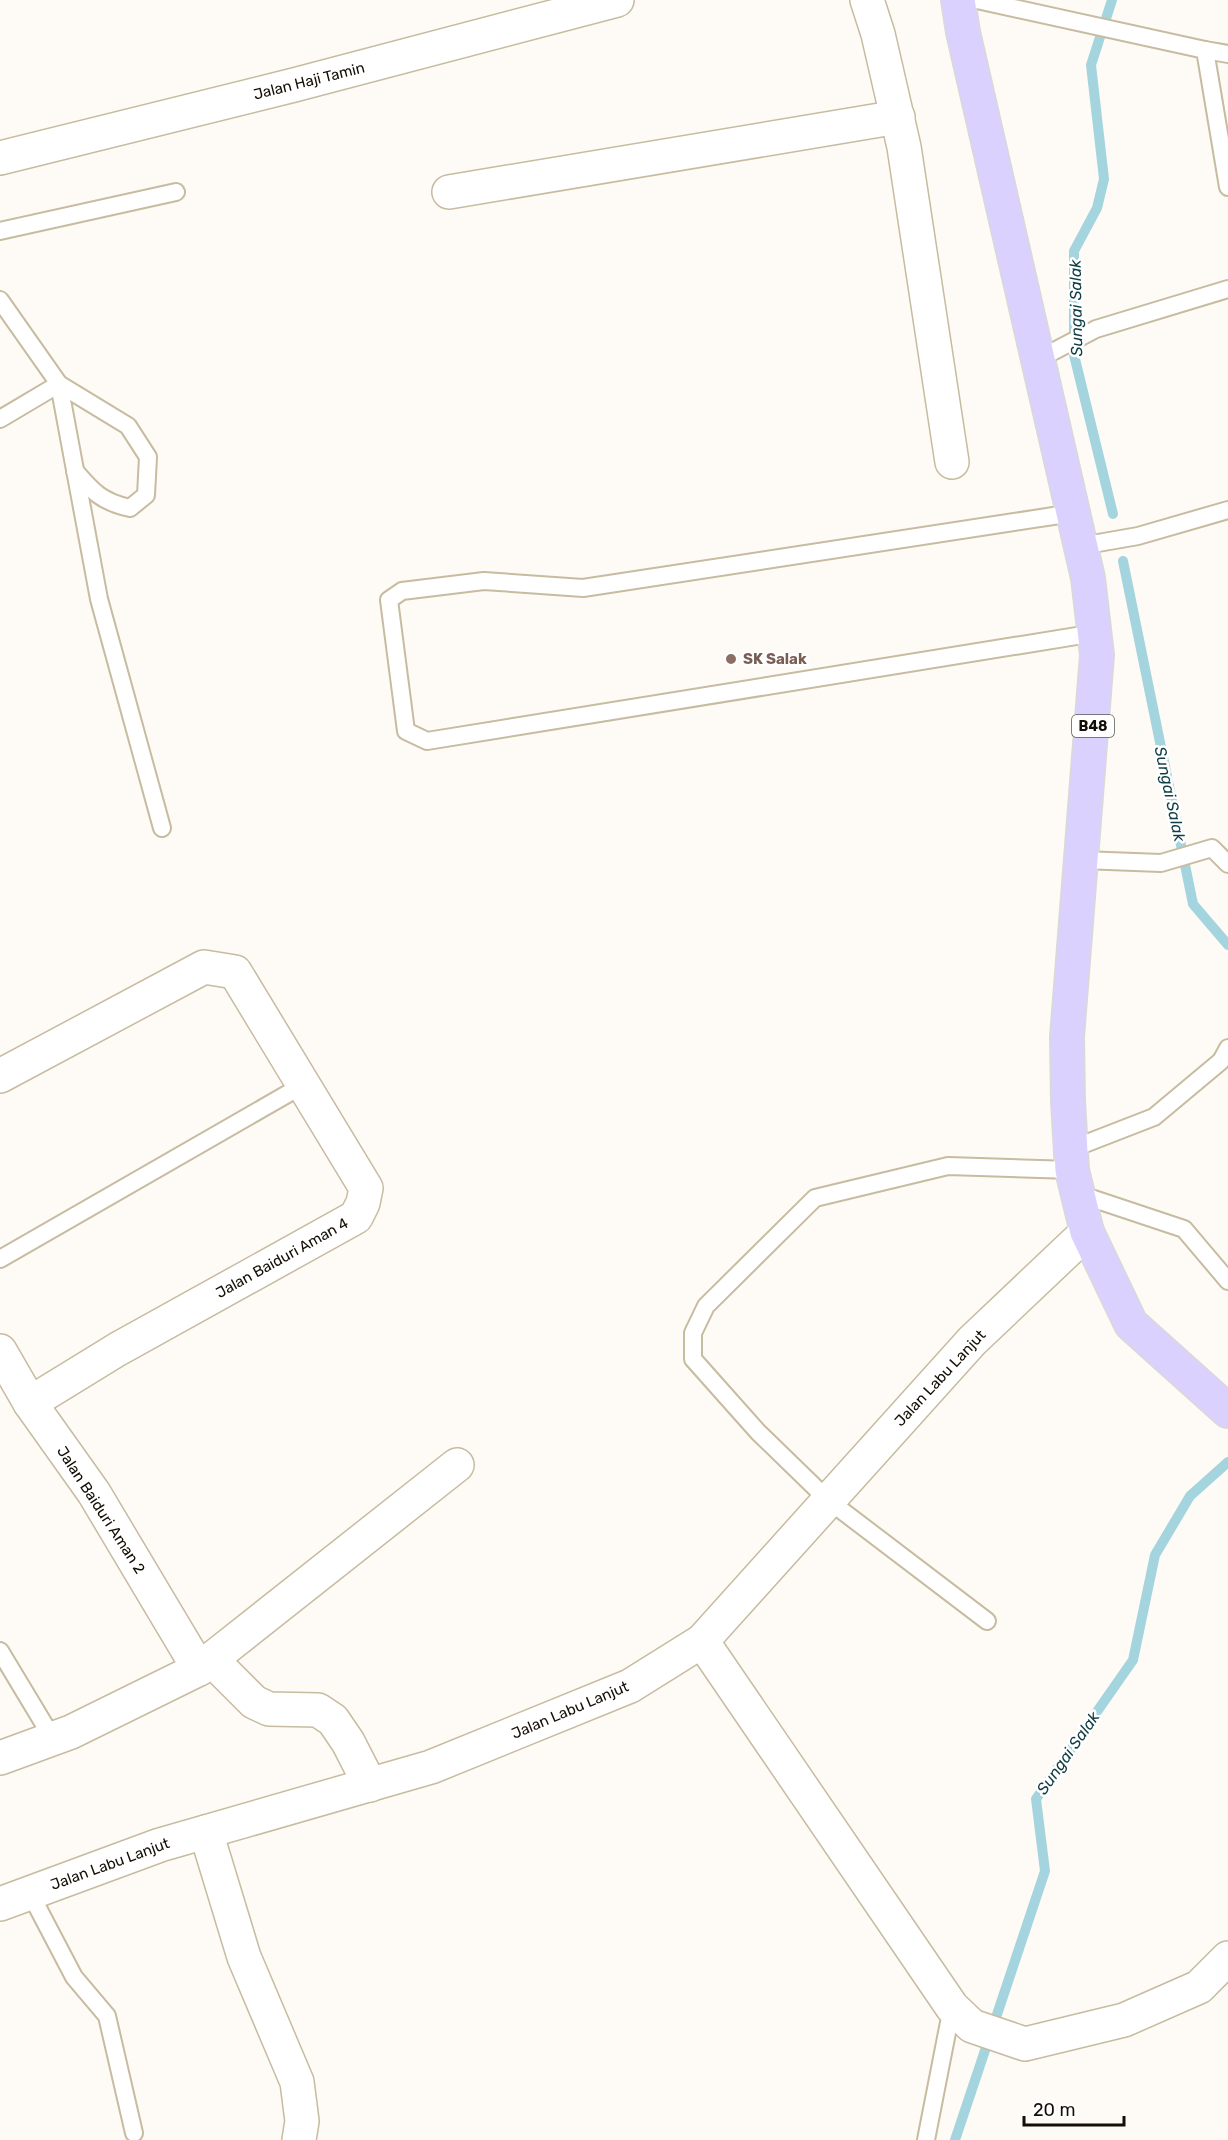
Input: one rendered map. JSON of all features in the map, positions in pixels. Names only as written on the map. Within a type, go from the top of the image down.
[{"type":"main road","name":"B48","points":[[958,0],[963,32],[1046,355],[1073,513],[1088,578],[1095,633],[1097,656],[1067,1037],[1073,1171],[1087,1232],[1131,1324],[1228,1412]]},
{"type":"street","name":"Jalan Haji Tamin","points":[[0,158],[294,85],[617,0]]},
{"type":"street","points":[[867,0],[879,34],[904,147],[952,462]]},
{"type":"street","points":[[448,192],[897,117]]},
{"type":"street","name":"Jalan Baiduri Aman 4","points":[[0,1076],[204,967],[235,972],[366,1188],[363,1203],[356,1217],[118,1349],[30,1403]]},
{"type":"street","name":"Jalan Labu Lanjut","points":[[0,1904],[160,1845],[431,1767],[630,1686],[702,1641],[972,1341],[1087,1232]]},
{"type":"street","name":"Jalan Baiduri Aman 2","points":[[0,1351],[30,1403],[94,1493],[205,1664],[254,1702],[269,1709],[318,1710],[333,1720],[348,1742],[370,1785]]},
{"type":"street","points":[[0,1758],[71,1732],[205,1664],[458,1465]]},
{"type":"street","points":[[702,1641],[962,2017],[1025,2044],[1124,2020],[1199,1987],[1228,1958]]},
{"type":"street","points":[[206,1832],[244,1957],[297,2082],[302,2121],[299,2140]]},
{"type":"lane","points":[[977,0],[1228,54]]},
{"type":"lane","points":[[1205,50],[1228,187]]},
{"type":"lane","points":[[0,231],[176,192]]},
{"type":"lane","points":[[1046,355],[1096,329],[1228,289]]},
{"type":"lane","points":[[0,300],[59,384],[128,426],[148,457],[146,495],[130,508],[112,504],[93,492],[75,470]]},
{"type":"lane","points":[[0,419],[59,384]]},
{"type":"lane","points":[[59,384],[99,599],[162,828]]},
{"type":"lane","points":[[1081,546],[1138,536],[1228,510]]},
{"type":"lane","points":[[1073,513],[583,588],[484,581],[402,591],[389,600],[406,731],[427,741],[1095,633]]},
{"type":"lane","points":[[1082,860],[1161,863],[1212,848],[1228,864]]},
{"type":"lane","points":[[1073,1171],[1155,1117],[1221,1061],[1228,1048]]},
{"type":"lane","points":[[0,1259],[303,1085]]},
{"type":"lane","points":[[987,1621],[828,1500],[758,1432],[693,1359],[693,1333],[706,1306],[815,1198],[948,1166],[1073,1171],[1184,1229],[1228,1281]]},
{"type":"lane","points":[[0,1651],[53,1739]]},
{"type":"lane","points":[[30,1893],[74,1977],[107,2016],[134,2133]]},
{"type":"lane","points":[[926,2140],[962,2017]]},
{"type":"waterway","name":"Sungai Salak","points":[[1112,0],[1091,65],[1104,179],[1097,208],[1074,251],[1074,355],[1113,514]]},
{"type":"waterway","name":"Sungai Salak","points":[[1123,561],[1193,904],[1228,945]]},
{"type":"waterway","name":"Sungai Salak","points":[[955,2140],[1045,1871],[1036,1799],[1133,1660],[1155,1555],[1190,1496],[1228,1462]]},
{"type":"place","name":"SK Salak","points":[[731,659]]}]
